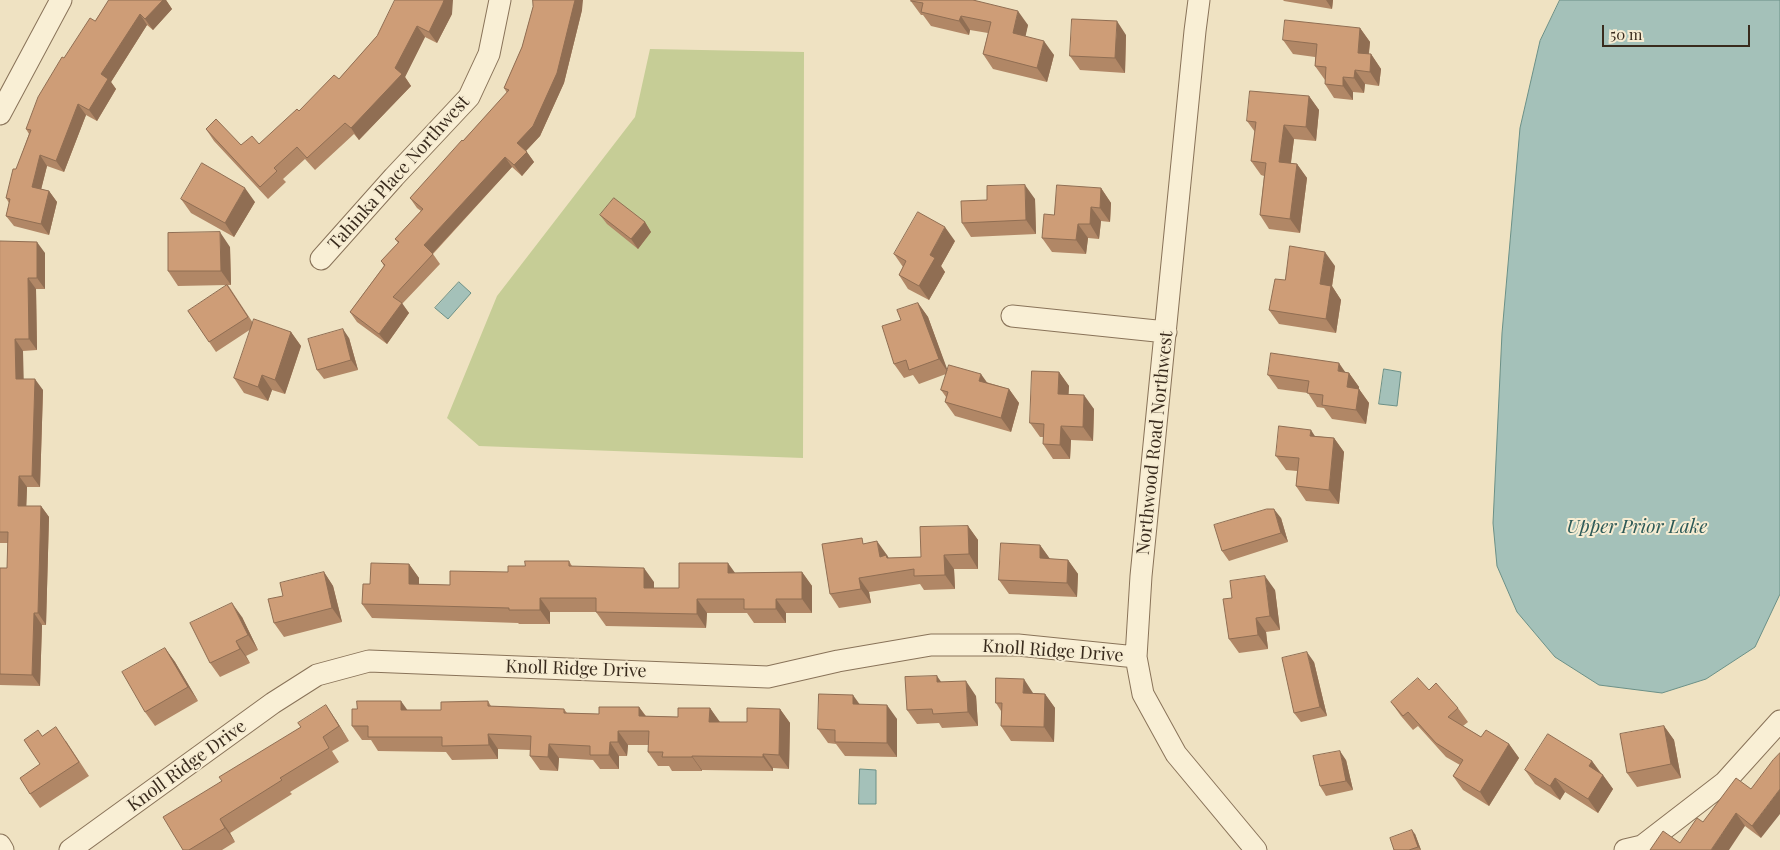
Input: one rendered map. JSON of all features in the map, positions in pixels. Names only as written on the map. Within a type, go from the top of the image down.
[{"type":"street","points":[[0,114],[61,0]]},
{"type":"street","name":"Tahinka Place Northwest","points":[[322,259],[394,177],[469,98],[489,54],[500,0]]},
{"type":"street","name":"Northwood Road Northwest","points":[[1199,0],[1194,31],[1141,576],[1136,657],[1143,694],[1176,754],[1256,850]]},
{"type":"street","points":[[1012,316],[1166,332]]},
{"type":"street","name":"Knoll Ridge Drive","points":[[70,850],[273,703],[317,675],[368,661],[768,677],[838,661],[931,645],[1018,645],[1136,657]]},
{"type":"street","points":[[1625,850],[1642,846],[1725,782],[1780,721]]},
{"type":"street","points":[[0,845],[3,850]]},
{"type":"green space","points":[[650,49],[804,52],[803,458],[479,446],[447,418],[497,296],[635,117]]},
{"type":"water","name":"Upper Prior Lake","points":[[1560,0],[1780,0],[1780,594],[1755,647],[1706,679],[1662,693],[1599,685],[1555,657],[1517,612],[1497,566],[1493,523],[1502,333],[1520,128],[1540,41]]},
{"type":"water","points":[[459,282],[471,293],[448,319],[435,308]]},
{"type":"water","points":[[1384,369],[1401,372],[1397,406],[1379,404]]},
{"type":"water","points":[[860,769],[876,770],[876,804],[859,804]]},
{"type":"building","points":[[109,0],[163,0],[145,19],[140,14],[101,74],[108,79],[89,110],[78,104],[56,161],[40,155],[32,187],[49,191],[41,224],[6,216],[10,199],[6,198],[13,169],[16,169],[31,130],[26,129],[38,97],[62,57],[64,58],[90,18],[95,21]]},
{"type":"building","points":[[395,0],[444,0],[429,32],[417,26],[395,68],[402,74],[351,128],[345,123],[307,158],[297,147],[274,168],[277,171],[260,187],[206,129],[216,119],[241,145],[252,136],[259,144],[297,109],[299,111],[334,75],[339,79],[377,36]]},
{"type":"building","points":[[533,0],[575,0],[557,73],[533,126],[517,143],[527,152],[514,165],[505,157],[424,245],[433,254],[393,297],[402,303],[379,334],[350,312],[385,265],[381,261],[399,242],[395,239],[423,209],[410,198],[509,90],[504,88],[522,47],[533,7]]},
{"type":"building","points":[[912,0],[973,0],[1018,11],[1013,33],[1044,41],[1037,68],[983,54],[991,22],[961,16],[959,21],[921,12],[923,3]]},
{"type":"building","points":[[1072,19],[1117,21],[1115,58],[1070,56]]},
{"type":"building","points":[[1285,20],[1360,28],[1358,53],[1371,54],[1370,72],[1355,70],[1354,78],[1343,77],[1343,86],[1325,84],[1326,67],[1315,66],[1317,44],[1283,40]]},
{"type":"building","points":[[1250,91],[1309,96],[1306,127],[1284,125],[1279,162],[1297,164],[1290,219],[1260,215],[1266,163],[1251,161],[1256,122],[1247,121]]},
{"type":"building","points":[[202,163],[245,188],[225,223],[181,199]]},
{"type":"building","points":[[1025,185],[1026,220],[962,223],[961,201],[987,200],[987,186]]},
{"type":"building","points":[[1057,185],[1101,188],[1100,208],[1091,207],[1090,224],[1078,224],[1076,240],[1042,238],[1044,214],[1054,215]]},
{"type":"building","points":[[614,198],[645,222],[631,239],[600,215]]},
{"type":"building","points":[[918,212],[945,227],[930,255],[935,258],[919,286],[899,275],[906,261],[894,254]]},
{"type":"building","points":[[220,232],[221,271],[168,271],[168,233]]},
{"type":"building","points":[[0,241],[37,242],[37,278],[28,278],[29,339],[15,339],[16,379],[35,379],[32,476],[19,476],[18,506],[41,506],[38,613],[34,613],[32,675],[0,674],[0,568],[7,568],[8,532],[0,532]]},
{"type":"building","points":[[1290,246],[1325,252],[1320,284],[1331,286],[1326,319],[1269,310],[1275,279],[1285,280]]},
{"type":"building","points":[[227,285],[248,317],[209,342],[188,311]]},
{"type":"building","points":[[918,303],[939,359],[909,370],[906,360],[894,364],[882,326],[901,320],[897,310]]},
{"type":"building","points":[[254,319],[291,332],[275,380],[262,375],[258,387],[234,378]]},
{"type":"building","points":[[343,329],[351,360],[317,370],[308,339]]},
{"type":"building","points":[[1271,353],[1339,363],[1338,371],[1349,373],[1347,387],[1359,389],[1356,410],[1322,405],[1323,395],[1307,393],[1309,381],[1268,375]]},
{"type":"building","points":[[949,365],[981,374],[979,381],[1009,389],[1001,418],[945,402],[948,392],[941,390]]},
{"type":"building","points":[[1032,371],[1059,372],[1058,394],[1084,395],[1083,427],[1061,426],[1060,445],[1043,444],[1044,424],[1030,423]]},
{"type":"building","points":[[1279,426],[1311,430],[1310,436],[1334,438],[1329,490],[1296,486],[1299,458],[1276,456]]},
{"type":"building","points":[[1267,509],[1274,509],[1281,533],[1222,551],[1214,525]]},
{"type":"building","points":[[968,526],[969,554],[944,555],[945,575],[914,576],[914,569],[859,578],[861,589],[830,594],[822,544],[862,538],[863,544],[877,541],[880,557],[886,555],[887,558],[921,557],[920,527]]},
{"type":"building","points":[[1001,543],[1040,545],[1040,558],[1068,560],[1067,583],[999,580]]},
{"type":"building","points":[[525,561],[569,561],[569,566],[644,568],[644,588],[679,588],[679,563],[728,563],[728,573],[802,572],[802,599],[776,599],[776,609],[744,609],[744,599],[697,599],[697,614],[596,612],[596,598],[540,598],[540,610],[362,604],[363,584],[370,584],[371,563],[409,564],[409,584],[450,585],[450,571],[508,572],[508,566],[525,566]]},
{"type":"building","points":[[324,572],[332,608],[274,623],[268,599],[283,596],[280,583]]},
{"type":"building","points":[[1265,576],[1270,616],[1256,618],[1258,635],[1229,639],[1223,599],[1232,598],[1230,581]]},
{"type":"building","points":[[232,603],[248,635],[236,641],[240,649],[210,663],[190,623]]},
{"type":"building","points":[[165,648],[188,687],[145,712],[122,672]]},
{"type":"building","points":[[1307,652],[1320,707],[1294,713],[1282,658]]},
{"type":"building","points":[[937,676],[937,682],[966,681],[968,712],[933,714],[932,709],[907,710],[905,677]]},
{"type":"building","points":[[996,678],[1024,679],[1023,693],[1045,694],[1044,727],[1001,726],[1002,703],[996,703]]},
{"type":"building","points":[[1418,678],[1429,690],[1436,683],[1458,708],[1448,717],[1481,737],[1486,730],[1509,744],[1480,792],[1453,776],[1463,760],[1436,743],[1408,712],[1403,716],[1391,702]]},
{"type":"building","points":[[819,694],[853,695],[853,704],[887,705],[887,743],[835,742],[835,730],[818,729]]},
{"type":"building","points":[[357,701],[401,701],[401,710],[441,710],[441,702],[488,701],[488,706],[564,709],[564,713],[599,714],[599,707],[639,707],[639,716],[678,717],[678,708],[710,708],[709,722],[747,722],[747,708],[780,709],[779,755],[763,754],[763,757],[662,757],[663,752],[648,752],[649,731],[618,731],[618,742],[610,742],[609,755],[590,755],[590,746],[549,744],[548,757],[530,756],[531,736],[488,734],[489,745],[442,746],[442,737],[368,737],[368,726],[352,726],[352,709],[357,709]]},
{"type":"building","points":[[326,705],[339,726],[323,737],[329,748],[280,778],[282,780],[220,819],[225,828],[189,850],[183,850],[163,817],[222,781],[219,777],[301,727],[298,723]]},
{"type":"building","points":[[1664,726],[1671,764],[1627,773],[1620,734]]},
{"type":"building","points":[[56,727],[79,762],[30,794],[20,778],[40,764],[24,740],[38,730],[42,736]]},
{"type":"building","points":[[1548,734],[1592,761],[1589,766],[1603,775],[1588,799],[1555,778],[1550,786],[1525,770]]},
{"type":"building","points":[[1340,751],[1346,781],[1320,786],[1313,756]]},
{"type":"building","points":[[1780,753],[1780,789],[1752,826],[1736,813],[1711,850],[1650,850],[1663,831],[1680,843],[1697,818],[1703,822],[1736,778],[1751,789]]},
{"type":"building","points":[[1412,830],[1418,847],[1409,850],[1394,850],[1390,838]]}]
